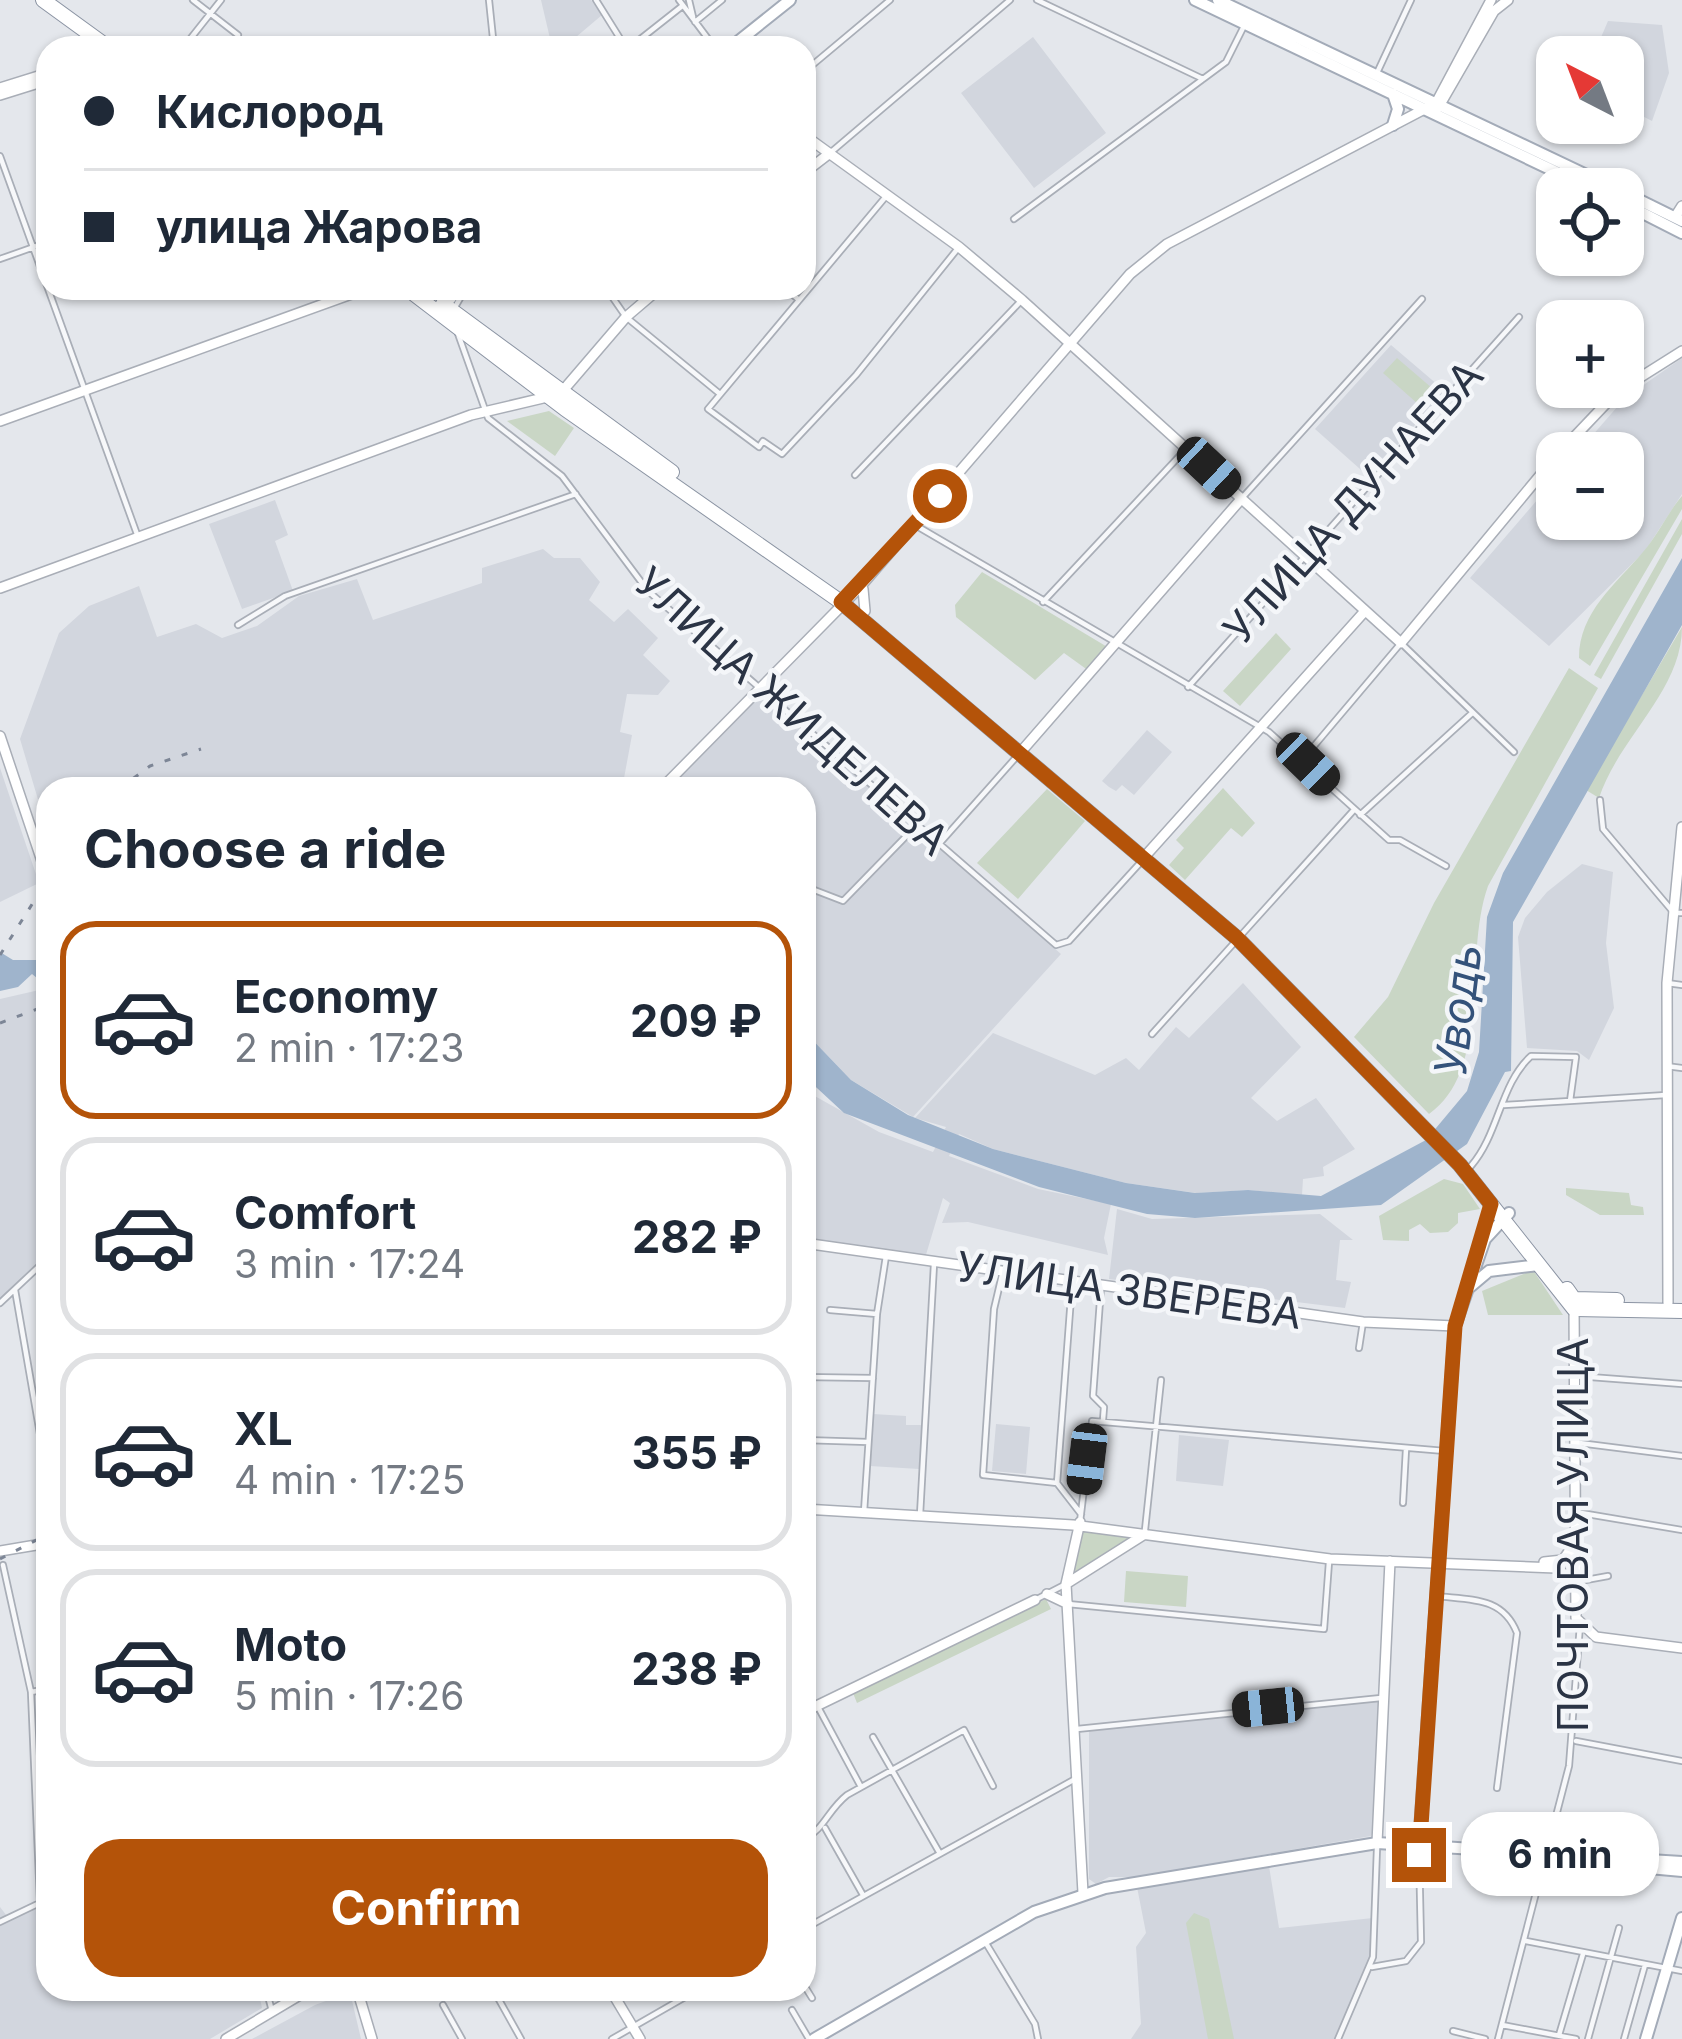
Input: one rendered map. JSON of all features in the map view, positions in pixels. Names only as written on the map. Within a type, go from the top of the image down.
[{"type":"highway","points":[[32,0],[81,36]]},
{"type":"highway","points":[[43,0],[92,36]]},
{"type":"highway","points":[[426,300],[449,314]]},
{"type":"highway","points":[[434,300],[554,395],[844,599],[1239,935],[1466,1164],[1574,1304]]},
{"type":"highway","points":[[844,599],[865,611],[1022,750]]},
{"type":"highway","points":[[1466,1164],[1491,1204],[1506,1216],[1574,1304],[1677,1306]]},
{"type":"main road","points":[[736,36],[780,0]]},
{"type":"main road","points":[[739,36],[790,0]]},
{"type":"main road","points":[[1195,0],[1376,75],[1559,168]]},
{"type":"main road","points":[[1218,0],[1393,94],[1433,107]]},
{"type":"main road","points":[[844,599],[863,589],[1153,253],[1433,107],[1491,0]]},
{"type":"main road","points":[[1072,344],[1125,285],[1170,248],[1433,107],[1493,10],[1508,0]]},
{"type":"main road","points":[[0,92],[36,80]]},
{"type":"main road","points":[[1393,94],[1398,109],[1393,125]]},
{"type":"main road","points":[[816,143],[959,247],[1022,300],[1401,643],[1536,480]]},
{"type":"main road","points":[[816,164],[830,153]]},
{"type":"main road","points":[[1644,201],[1680,215]]},
{"type":"main road","points":[[1644,214],[1682,233]]},
{"type":"main road","points":[[0,421],[335,300]]},
{"type":"main road","points":[[449,314],[456,300]]},
{"type":"main road","points":[[0,588],[484,411],[554,395],[646,300]]},
{"type":"main road","points":[[1579,432],[1617,392],[1682,351]]},
{"type":"main road","points":[[1022,750],[1242,498]]},
{"type":"main road","points":[[673,777],[916,526]]},
{"type":"main road","points":[[863,589],[865,611]]},
{"type":"main road","points":[[1145,856],[1365,610]]},
{"type":"main road","points":[[0,736],[36,843]]},
{"type":"main road","points":[[1677,1306],[1666,1066],[1667,983],[1678,913],[1682,827]]},
{"type":"main road","points":[[1419,1845],[1455,1326],[1491,1204]]},
{"type":"main road","points":[[1478,1256],[1506,1216]]},
{"type":"main road","name":"УЛИЦА ЗВЕРЕВА","points":[[816,1246],[1363,1322],[1455,1326]]},
{"type":"main road","points":[[1462,1301],[1489,1271],[1532,1262],[1543,1267]]},
{"type":"main road","name":"ПОЧТОВАЯ УЛИЦА","points":[[1574,1304],[1574,1544],[1580,1625]]},
{"type":"main road","points":[[816,1509],[1078,1522],[1330,1559],[1559,1569],[1575,1582]]},
{"type":"main road","points":[[1078,1522],[1066,1584],[1083,1893]]},
{"type":"main road","points":[[1066,1584],[1145,1532],[1390,1559]]},
{"type":"main road","points":[[1436,1561],[1554,1562],[1568,1556],[1574,1544]]},
{"type":"main road","points":[[0,1551],[36,1545]]},
{"type":"main road","points":[[1377,1843],[1390,1559]]},
{"type":"main road","points":[[1047,1594],[1068,1604]]},
{"type":"main road","points":[[818,1706],[1035,1600]]},
{"type":"main road","points":[[1580,1625],[1596,1636],[1682,1648]]},
{"type":"main road","points":[[811,2039],[984,1940],[1083,1893],[1377,1843],[1682,1871]]},
{"type":"main road","points":[[1546,1856],[1682,1862]]},
{"type":"main road","points":[[1646,2039],[1682,1918]]},
{"type":"main road","points":[[226,2039],[290,2001]]},
{"type":"main road","points":[[361,2001],[372,2039]]},
{"type":"main road","points":[[617,2001],[640,2039]]},
{"type":"street","points":[[193,0],[238,35]]},
{"type":"street","points":[[192,36],[221,0]]},
{"type":"street","points":[[489,0],[493,36]]},
{"type":"street","points":[[596,0],[619,36]]},
{"type":"street","points":[[689,0],[695,22]]},
{"type":"street","points":[[695,22],[722,0]]},
{"type":"street","points":[[816,62],[890,0]]},
{"type":"street","points":[[830,153],[1010,0]]},
{"type":"street","points":[[1037,0],[1203,79]]},
{"type":"street","points":[[1376,75],[1411,0]]},
{"type":"street","points":[[641,36],[680,3],[710,36]]},
{"type":"street","points":[[1014,219],[1226,62],[1245,24]]},
{"type":"street","points":[[0,156],[36,256]]},
{"type":"street","points":[[816,280],[888,194]]},
{"type":"street","points":[[0,259],[36,247]]},
{"type":"street","points":[[799,300],[707,409],[759,447],[763,441],[782,454],[856,375],[959,247]]},
{"type":"street","points":[[1242,498],[1422,299]]},
{"type":"street","points":[[52,300],[138,537]]},
{"type":"street","points":[[614,300],[626,317],[720,394]]},
{"type":"street","points":[[855,475],[1022,300]]},
{"type":"street","points":[[449,314],[484,411]]},
{"type":"street","name":"УЛИЦА ДУНАЕВА","points":[[1188,686],[1519,317]]},
{"type":"street","name":"УЛИЦА ЖИДЕЛЕВА","points":[[484,411],[558,472],[649,591],[1056,945],[1064,944],[1145,856]]},
{"type":"street","points":[[1043,602],[1187,448]]},
{"type":"street","points":[[238,625],[285,596],[576,494]]},
{"type":"street","points":[[916,526],[1261,727],[1303,759],[1389,840],[1400,840],[1446,866]]},
{"type":"street","points":[[1303,759],[1401,643],[1514,752]]},
{"type":"street","points":[[1152,1034],[1357,813],[1473,712]]},
{"type":"street","points":[[939,844],[1022,750]]},
{"type":"street","points":[[1600,800],[1604,829],[1678,913]]},
{"type":"street","points":[[816,891],[843,901],[917,825]]},
{"type":"street","points":[[1667,983],[1682,985]]},
{"type":"street","points":[[1466,1164],[1504,1105],[1516,1069],[1531,1056],[1576,1057],[1570,1101]]},
{"type":"street","points":[[1666,1066],[1682,1068]]},
{"type":"street","points":[[1504,1105],[1666,1095]]},
{"type":"street","points":[[1667,1148],[1682,1149]]},
{"type":"street","points":[[864,1512],[877,1314],[886,1256]]},
{"type":"street","points":[[920,1515],[934,1264]]},
{"type":"street","points":[[0,1303],[36,1270]]},
{"type":"street","points":[[1002,1275],[994,1309],[982,1475],[1057,1483]]},
{"type":"street","points":[[1072,1284],[1057,1483],[1078,1522]]},
{"type":"street","points":[[1101,1287],[1094,1396],[1104,1407],[1103,1422]]},
{"type":"street","points":[[16,1290],[36,1409]]},
{"type":"street","points":[[830,1310],[877,1314]]},
{"type":"street","points":[[1359,1348],[1363,1322]]},
{"type":"street","points":[[1572,1375],[1682,1384]]},
{"type":"street","points":[[816,1377],[873,1378]]},
{"type":"street","points":[[1145,1532],[1161,1381]]},
{"type":"street","points":[[1078,1522],[1092,1421],[1444,1451]]},
{"type":"street","points":[[816,1440],[868,1442]]},
{"type":"street","points":[[1573,1443],[1682,1456]]},
{"type":"street","points":[[1403,1503],[1406,1448]]},
{"type":"street","points":[[1574,1512],[1682,1530]]},
{"type":"street","points":[[1068,1604],[1324,1628],[1330,1559]]},
{"type":"street","points":[[3,1565],[31,1692],[36,1772]]},
{"type":"street","points":[[1575,1582],[1607,1576]]},
{"type":"street","points":[[1035,1600],[1066,1584]]},
{"type":"street","points":[[1435,1596],[1490,1602],[1510,1616],[1517,1633],[1497,1788]]},
{"type":"street","name":"ПОЧТОВАЯ УЛИЦА","points":[[1498,2039],[1574,1741],[1580,1625]]},
{"type":"street","points":[[31,1692],[36,1691]]},
{"type":"street","points":[[1077,1729],[1374,1696],[1384,1701]]},
{"type":"street","points":[[818,1706],[861,1787]]},
{"type":"street","points":[[816,1833],[825,1828],[835,1804],[964,1730],[992,1786]]},
{"type":"street","points":[[873,1737],[938,1852]]},
{"type":"street","points":[[1574,1741],[1682,1761]]},
{"type":"street","points":[[816,1922],[1079,1777]]},
{"type":"street","points":[[825,1828],[862,1895]]},
{"type":"street","points":[[1347,2039],[1338,2037],[1370,1967],[1377,1843]]},
{"type":"street","points":[[1370,1967],[1406,1961],[1421,1942],[1419,1845]]},
{"type":"street","points":[[0,1922],[36,1904]]},
{"type":"street","points":[[1588,2039],[1619,1928]]},
{"type":"street","points":[[984,1940],[1035,2024],[1037,2039]]},
{"type":"street","points":[[1526,1941],[1682,1971]]},
{"type":"street","points":[[1559,2035],[1583,1952]]},
{"type":"street","points":[[1624,2039],[1645,1965]]},
{"type":"street","points":[[269,2001],[272,2012]]},
{"type":"street","points":[[500,2001],[521,2039]]},
{"type":"street","points":[[612,2039],[678,2001]]},
{"type":"street","points":[[443,2005],[462,2039]]},
{"type":"street","points":[[791,2010],[811,2039]]},
{"type":"street","points":[[1502,2025],[1576,2039]]},
{"type":"street","points":[[1454,2031],[1484,2039]]},
{"type":"shaded area","points":[[541,0],[591,0],[602,15],[577,36],[549,36]]},
{"type":"shaded area","points":[[1608,21],[1662,25],[1669,73],[1652,121],[1644,117],[1644,36],[1602,36]]},
{"type":"shaded area","points":[[1033,37],[1106,133],[1034,188],[961,93]]},
{"type":"shaded area","points":[[1391,345],[1445,391],[1369,477],[1315,429]]},
{"type":"shaded area","points":[[1682,358],[1682,494],[1645,551],[1549,646],[1470,578],[1536,501],[1536,540],[1644,540],[1644,432],[1595,432],[1616,408],[1644,408],[1644,385]]},
{"type":"shaded area","points":[[275,500],[288,535],[275,541],[293,591],[242,609],[209,524]]},
{"type":"shaded area","points":[[543,549],[554,558],[580,558],[600,582],[589,600],[614,622],[628,609],[658,638],[643,655],[670,681],[658,695],[627,694],[620,732],[632,735],[624,777],[36,777],[36,793],[20,739],[59,633],[89,606],[139,586],[157,637],[196,624],[222,638],[257,626],[299,596],[357,579],[373,620],[482,583],[482,568]]},
{"type":"shaded area","points":[[762,695],[1061,954],[913,1117],[851,1080],[816,1044],[816,777],[681,777]]},
{"type":"shaded area","points":[[1147,730],[1172,752],[1134,795],[1122,785],[1116,791],[1109,787],[1102,781]]},
{"type":"shaded area","points":[[0,768],[36,884],[0,902]]},
{"type":"shaded area","points":[[1582,864],[1613,872],[1606,943],[1614,1008],[1589,1060],[1577,1051],[1527,1048],[1518,937],[1525,918],[1547,892]]},
{"type":"shaded area","points":[[1243,983],[1301,1047],[1251,1098],[1277,1121],[1316,1098],[1355,1149],[1323,1167],[1324,1176],[1303,1179],[1302,1195],[1248,1190],[1196,1193],[1126,1183],[993,1149],[959,1134],[949,1156],[1038,1189],[1111,1204],[1104,1238],[1108,1255],[968,1222],[942,1223],[950,1203],[943,1198],[925,1258],[816,1243],[816,1097],[879,1132],[933,1152],[946,1127],[915,1118],[993,1033],[1095,1075],[1126,1058],[1139,1070],[1176,1027],[1189,1038]]},
{"type":"shaded area","points":[[36,991],[36,1268],[0,1302],[0,999]]},
{"type":"shaded area","points":[[1117,1209],[1152,1219],[1320,1214],[1353,1240],[1340,1240],[1336,1280],[1351,1282],[1345,1308],[1109,1279]]},
{"type":"shaded area","points":[[873,1414],[906,1416],[906,1425],[922,1425],[919,1469],[870,1466]]},
{"type":"shaded area","points":[[996,1424],[1030,1427],[1026,1474],[992,1471]]},
{"type":"shaded area","points":[[1179,1435],[1229,1440],[1223,1486],[1176,1481]]},
{"type":"shaded area","points":[[1367,1697],[1384,1703],[1379,1825],[1371,1836],[1136,1877],[1109,1877],[1096,1884],[1089,1879],[1089,1727]]},
{"type":"shaded area","points":[[1269,1866],[1279,1928],[1373,1918],[1372,1970],[1338,2039],[1131,2039],[1141,2024],[1136,1947],[1146,1933],[1137,1887]]},
{"type":"shaded area","points":[[0,1907],[10,1920],[36,1908],[36,2001],[261,2001],[262,2008],[210,2039],[0,2039]]},
{"type":"shaded area","points":[[352,2001],[361,2039],[252,2039],[315,2005]]},
{"type":"green space","points":[[1397,358],[1432,388],[1418,404],[1383,373]]},
{"type":"green space","points":[[549,411],[574,428],[555,456],[507,421]]},
{"type":"green space","points":[[1682,496],[1682,509],[1590,666],[1579,658],[1592,613]]},
{"type":"green space","points":[[1682,519],[1682,534],[1601,679],[1594,675]]},
{"type":"green space","points":[[982,572],[1109,648],[1089,671],[1064,653],[1035,680],[956,617],[955,605]]},
{"type":"green space","points":[[1682,627],[1672,672],[1599,798],[1586,790]]},
{"type":"green space","points":[[1276,633],[1291,649],[1240,706],[1223,691]]},
{"type":"green space","points":[[1569,668],[1598,688],[1488,886],[1477,945],[1469,1041],[1449,1094],[1429,1114],[1354,1037],[1388,997],[1434,903]]},
{"type":"green space","points":[[1223,788],[1255,823],[1242,837],[1231,828],[1185,880],[1169,865],[1184,848],[1176,840]]},
{"type":"green space","points":[[1047,789],[1085,821],[1018,899],[977,863]]},
{"type":"green space","points":[[1444,1179],[1463,1184],[1480,1209],[1458,1213],[1458,1223],[1448,1232],[1430,1233],[1420,1224],[1409,1230],[1409,1241],[1383,1240],[1379,1216]]},
{"type":"green space","points":[[1566,1188],[1629,1193],[1631,1205],[1643,1207],[1644,1215],[1600,1215],[1566,1195]]},
{"type":"green space","points":[[1533,1270],[1563,1315],[1488,1315],[1482,1291]]},
{"type":"green space","points":[[1086,1529],[1135,1538],[1071,1576],[1080,1535]]},
{"type":"green space","points":[[1126,1571],[1188,1576],[1186,1607],[1124,1602]]},
{"type":"green space","points":[[1046,1599],[1051,1609],[857,1703],[853,1693]]},
{"type":"green space","points":[[1194,1913],[1209,1919],[1234,2039],[1208,2039],[1186,1923]]},
{"type":"water","name":"Уводь","points":[[1682,558],[1682,625],[1513,922],[1511,1071],[1505,1072],[1467,1144],[1381,1205],[1195,1218],[1147,1214],[1039,1187],[844,1113],[816,1087],[816,1044],[851,1080],[908,1115],[993,1149],[1126,1183],[1195,1193],[1248,1190],[1321,1196],[1426,1140],[1467,1091],[1479,1052],[1487,917],[1503,873]]},
{"type":"water","points":[[0,952],[13,960],[36,960],[36,977],[32,974],[18,987],[0,991]]},
{"type":"railway","points":[[135,777],[150,766],[201,749]]},
{"type":"railway","points":[[0,955],[36,898]]},
{"type":"railway","points":[[0,1023],[36,1010]]},
{"type":"railway","points":[[0,1559],[36,1540]]},
{"type":"route","points":[[940,496],[841,602],[1237,938],[1460,1165],[1491,1204],[1455,1326],[1419,1855]]}]
